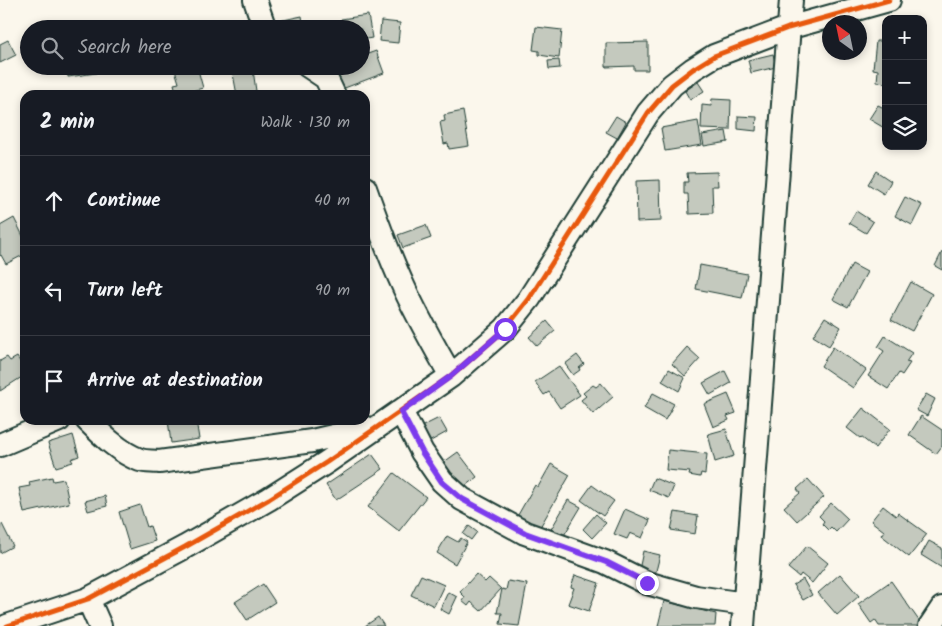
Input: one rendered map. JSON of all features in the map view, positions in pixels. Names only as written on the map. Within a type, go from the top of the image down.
[{"type":"street","points":[[256,0],[263,20]]},
{"type":"street","points":[[744,615],[788,28],[792,0]]},
{"type":"street","points":[[7,626],[88,599],[185,547],[269,499],[327,462],[451,376],[505,329],[529,299],[648,113],[672,85],[693,68],[714,56],[788,28],[890,0]]},
{"type":"street","points":[[322,75],[326,78],[332,90]]},
{"type":"street","points":[[370,203],[401,281],[420,321],[451,376]]},
{"type":"street","points":[[393,417],[422,452],[442,482],[462,499],[525,533],[606,562],[647,583],[696,597],[744,615],[758,626]]},
{"type":"street","points":[[92,425],[126,453],[140,460],[160,462],[312,441],[349,433],[393,417]]},
{"type":"street","points":[[0,445],[47,425]]},
{"type":"street","points":[[88,599],[100,626]]},
{"type":"street","points":[[930,626],[942,608]]},
{"type":"building","points":[[368,15],[369,20],[341,20]]},
{"type":"building","points":[[302,16],[303,20],[283,20]]},
{"type":"building","points":[[381,21],[400,23],[398,43],[379,41]]},
{"type":"building","points":[[536,27],[562,30],[559,58],[539,55],[539,51],[533,50]]},
{"type":"building","points":[[8,40],[16,55],[0,63],[0,44]]},
{"type":"building","points":[[876,41],[882,41],[882,83],[877,82],[878,70],[873,69]]},
{"type":"building","points":[[648,42],[648,70],[634,70],[634,66],[606,67],[606,43]]},
{"type":"building","points":[[376,51],[384,73],[342,89],[337,75],[370,75],[370,53]]},
{"type":"building","points":[[773,54],[776,67],[751,73],[748,60]]},
{"type":"building","points":[[559,60],[560,68],[549,69],[548,61]]},
{"type":"building","points":[[177,75],[199,75],[203,88],[176,90],[174,84],[179,83]]},
{"type":"building","points":[[233,75],[254,75],[256,90],[236,90]]},
{"type":"building","points":[[698,82],[704,91],[690,100],[685,91]]},
{"type":"building","points":[[712,99],[731,100],[730,130],[701,129],[702,105],[711,106]]},
{"type":"building","points":[[878,105],[882,107],[882,127],[869,119]]},
{"type":"building","points":[[463,111],[469,146],[449,149],[448,143],[444,144],[440,122],[445,121],[444,115]]},
{"type":"building","points":[[616,116],[626,122],[617,138],[606,132]]},
{"type":"building","points":[[738,116],[757,117],[756,131],[738,129]]},
{"type":"building","points":[[698,121],[702,145],[665,151],[661,128]]},
{"type":"building","points":[[726,131],[728,142],[704,146],[702,135]]},
{"type":"building","points":[[876,171],[891,181],[884,194],[868,184]]},
{"type":"building","points":[[717,172],[718,186],[712,186],[713,213],[689,214],[688,194],[684,194],[684,182],[688,182],[687,173]]},
{"type":"building","points":[[660,180],[661,221],[637,222],[636,181]]},
{"type":"building","points":[[905,197],[922,205],[912,225],[895,216]]},
{"type":"building","points":[[856,211],[873,222],[866,233],[849,223]]},
{"type":"building","points":[[14,218],[20,230],[20,257],[6,264],[0,256],[0,226]]},
{"type":"building","points":[[426,225],[431,238],[403,248],[398,235]]},
{"type":"building","points":[[942,252],[942,270],[935,266]]},
{"type":"building","points":[[852,264],[867,272],[848,307],[833,299]]},
{"type":"building","points":[[700,265],[747,274],[742,298],[696,289]]},
{"type":"building","points":[[911,282],[932,294],[912,331],[891,320]]},
{"type":"building","points":[[825,317],[841,327],[829,346],[813,336]]},
{"type":"building","points":[[547,321],[555,331],[537,346],[529,337]]},
{"type":"building","points":[[885,336],[912,353],[906,362],[910,363],[902,375],[899,373],[888,389],[868,376],[884,351],[878,347]]},
{"type":"building","points":[[687,347],[700,359],[685,376],[672,364]]},
{"type":"building","points":[[833,347],[866,370],[853,388],[821,366]]},
{"type":"building","points":[[577,355],[584,364],[573,375],[565,364]]},
{"type":"building","points":[[7,357],[10,361],[17,357],[20,362],[20,378],[0,391],[0,361]]},
{"type":"building","points":[[559,366],[580,395],[560,408],[549,392],[544,395],[535,382]]},
{"type":"building","points":[[669,369],[685,378],[679,391],[662,381]]},
{"type":"building","points":[[725,371],[731,383],[710,395],[703,383]]},
{"type":"building","points":[[601,383],[613,397],[593,414],[581,400],[586,396],[583,393],[593,385],[596,387]]},
{"type":"building","points":[[653,393],[674,404],[665,420],[644,408]]},
{"type":"building","points":[[728,394],[736,413],[727,416],[729,420],[713,427],[704,404]]},
{"type":"building","points":[[926,394],[935,399],[927,416],[916,410]]},
{"type":"building","points":[[863,408],[890,429],[875,448],[847,428]]},
{"type":"building","points":[[921,416],[942,430],[942,446],[936,454],[909,435]]},
{"type":"building","points":[[439,418],[447,432],[429,442],[421,427]]},
{"type":"building","points":[[169,425],[197,425],[199,439],[171,443]]},
{"type":"building","points":[[726,429],[734,456],[715,462],[708,434]]},
{"type":"building","points":[[73,435],[79,456],[71,459],[73,462],[56,467],[48,443]]},
{"type":"building","points":[[668,450],[707,454],[705,474],[701,473],[700,477],[689,475],[690,472],[666,470]]},
{"type":"building","points":[[458,452],[477,477],[458,491],[440,465]]},
{"type":"building","points":[[372,454],[383,469],[336,500],[326,485]]},
{"type":"building","points":[[551,464],[570,475],[536,534],[514,522],[535,485],[538,487]]},
{"type":"building","points":[[394,473],[426,497],[399,531],[368,507]]},
{"type":"building","points":[[52,477],[53,481],[64,479],[69,503],[24,513],[19,488],[30,486],[29,482]]},
{"type":"building","points":[[654,478],[674,486],[669,498],[649,490]]},
{"type":"building","points":[[808,479],[824,497],[797,521],[784,507],[800,493],[797,489]]},
{"type":"building","points":[[592,485],[614,501],[603,516],[581,500]]},
{"type":"building","points":[[105,496],[107,506],[88,511],[85,501]]},
{"type":"building","points":[[568,500],[581,507],[563,537],[550,531]]},
{"type":"building","points":[[831,503],[848,519],[836,532],[831,527],[828,530],[822,524],[824,521],[819,516]]},
{"type":"building","points":[[140,505],[147,527],[150,526],[155,541],[130,549],[119,512]]},
{"type":"building","points":[[883,506],[896,516],[898,513],[927,534],[909,557],[881,535],[884,531],[871,521]]},
{"type":"building","points":[[625,509],[650,520],[642,538],[630,533],[627,539],[614,534]]},
{"type":"building","points":[[675,512],[698,516],[695,534],[671,530]]},
{"type":"building","points":[[596,514],[606,523],[592,538],[583,529]]},
{"type":"building","points":[[2,524],[13,546],[0,553],[0,525]]},
{"type":"building","points":[[469,526],[477,532],[471,540],[463,534]]},
{"type":"building","points":[[447,536],[458,542],[461,538],[467,542],[455,564],[437,553]]},
{"type":"building","points":[[929,541],[942,548],[942,568],[921,555]]},
{"type":"building","points":[[807,546],[828,563],[812,583],[801,574],[799,577],[788,568]]},
{"type":"building","points":[[643,551],[660,555],[654,579],[638,575]]},
{"type":"building","points":[[476,574],[485,582],[489,578],[501,589],[481,611],[471,602],[468,606],[462,601],[465,597],[460,592]]},
{"type":"building","points":[[840,574],[859,596],[837,615],[818,593]]},
{"type":"building","points":[[421,575],[444,585],[434,606],[411,595]]},
{"type":"building","points":[[575,575],[599,583],[589,611],[568,604],[574,588],[571,587]]},
{"type":"building","points":[[803,579],[812,595],[803,600],[793,585]]},
{"type":"building","points":[[508,581],[527,584],[519,626],[500,624],[502,613],[497,613],[502,589],[506,590]]},
{"type":"building","points":[[891,581],[921,626],[879,626],[875,620],[871,623],[858,604]]},
{"type":"building","points":[[263,584],[275,602],[247,620],[235,602]]},
{"type":"building","points":[[448,592],[457,597],[449,614],[440,609]]},
{"type":"building","points":[[664,601],[716,614],[715,626],[658,626]]},
{"type":"building","points":[[378,617],[384,626],[365,626]]},
{"type":"cycle path","points":[[7,626],[88,599],[185,547],[269,499],[327,462],[451,376],[505,329],[529,299],[648,113],[672,85],[693,69],[714,56],[788,28],[889,0]]},
{"type":"route","points":[[505,329],[451,376],[401,412],[422,452],[442,482],[462,499],[525,533],[606,562],[647,583]]}]
